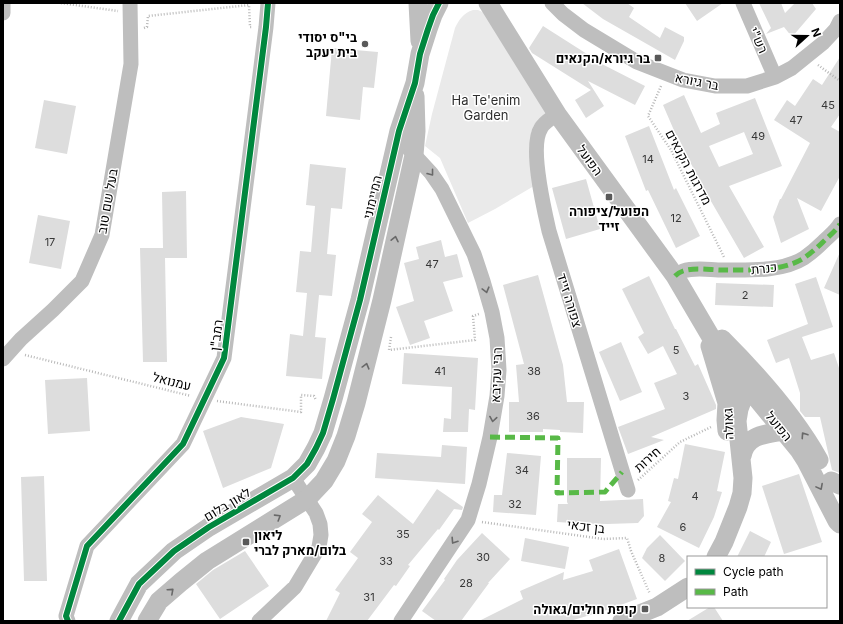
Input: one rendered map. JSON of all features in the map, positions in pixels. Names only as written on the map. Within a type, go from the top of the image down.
[{"type":"street","points":[[3,3],[3,13]]},
{"type":"street","name":"רמב\"ן","points":[[68,621],[66,616],[87,546],[183,444],[224,358],[268,3]]},
{"type":"street","name":"המיימוני","points":[[418,3],[420,54]]},
{"type":"street","name":"המיימוני","points":[[333,399],[360,300],[399,131],[415,82],[420,54],[433,15],[439,3]]},
{"type":"street","name":"הפועל","points":[[488,3],[557,114],[675,276],[701,320],[748,380],[783,431],[799,450],[840,524]]},
{"type":"street","name":"בר גיורא","points":[[552,3],[563,14],[584,30],[637,62],[683,80],[715,86],[747,86],[776,77],[792,68],[824,43],[840,21]]},
{"type":"street","name":"רש\"י","points":[[743,3],[776,77]]},
{"type":"street","name":"בעל שם טוב","points":[[7,355],[21,339],[82,281],[102,236],[131,64],[130,8]]},
{"type":"street","name":"המיימוני","points":[[306,499],[324,481],[336,461],[346,436],[356,403],[382,300],[414,155],[416,131],[415,82]]},
{"type":"street","name":"צפורה זייד","points":[[557,114],[541,127],[538,134],[536,152],[543,206],[549,231],[628,490]]},
{"type":"street","name":"רבי עקיבא","points":[[399,131],[414,155],[431,173],[442,189],[474,254],[492,312],[497,338],[499,370],[497,396],[490,437],[479,484],[468,520],[401,621]]},
{"type":"street","name":"כנרת","points":[[675,276],[683,271],[695,269],[730,270],[776,268],[793,263],[804,258],[817,248],[838,229],[840,224]]},
{"type":"street","points":[[701,320],[726,412]]},
{"type":"street","name":"הפועל","points":[[748,380],[796,423],[835,483],[840,499]]},
{"type":"street","name":"גאולה","points":[[738,506],[728,446],[726,412],[730,391],[733,386],[748,380]]},
{"type":"street","name":"גאולה","points":[[717,556],[724,542],[742,493],[742,456],[737,421],[748,380]]},
{"type":"street","name":"לאון בלום","points":[[118,621],[139,584],[174,551],[209,527],[292,478],[307,464],[323,433],[333,399]]},
{"type":"street","points":[[742,456],[743,449],[755,438],[783,431]]},
{"type":"street","points":[[259,621],[295,587],[319,547],[321,535],[320,524],[316,513],[292,478]]},
{"type":"street","points":[[147,621],[159,601],[207,561],[306,499]]},
{"type":"street","points":[[622,621],[657,607],[687,588]]},
{"type":"path","points":[[61,3],[130,8]]},
{"type":"path","points":[[130,30],[147,28],[148,16],[249,5],[250,26],[266,27]]},
{"type":"path","points":[[806,58],[840,81]]},
{"type":"path","points":[[391,335],[389,350],[475,340],[473,316],[492,312]]},
{"type":"green space","name":"Ha Te'enim Garden","points":[[473,10],[478,10],[485,13],[550,112],[537,121],[533,127],[531,135],[530,152],[534,186],[468,223],[440,158],[425,146],[455,28],[464,15]]},
{"type":"building","points":[[582,3],[627,3],[634,8],[629,17],[660,38],[665,27],[684,37],[684,41],[675,60],[603,19]]},
{"type":"building","points":[[685,3],[723,3],[697,21]]},
{"type":"building","points":[[759,3],[781,3],[785,13],[795,3],[812,3],[816,9],[792,37],[784,27],[766,34],[771,28]]},
{"type":"building","points":[[543,26],[598,62],[645,86],[635,105],[588,81],[604,106],[586,118],[575,100],[591,90],[532,53],[529,48]]},
{"type":"building","points":[[332,48],[378,52],[374,88],[363,87],[360,120],[326,116]]},
{"type":"building","points":[[840,57],[840,114],[831,127],[840,132],[840,176],[821,211],[797,198],[809,229],[781,243],[773,217],[780,199],[810,143],[774,120],[787,100],[795,106],[813,79],[822,85]]},
{"type":"building","points":[[684,95],[701,133],[720,124],[716,113],[755,98],[782,166],[729,186],[764,247],[744,258],[701,184],[676,135],[663,105]],"holes":[[[744,132],[753,154],[719,167],[709,146]]]},
{"type":"building","points":[[44,100],[76,106],[67,154],[35,148]]},
{"type":"building","points":[[649,126],[674,190],[676,188],[700,236],[676,248],[648,190],[646,191],[625,136]]},
{"type":"building","points":[[310,164],[346,168],[342,209],[331,208],[327,254],[336,255],[332,296],[319,295],[315,337],[326,338],[322,379],[286,376],[290,334],[303,336],[307,293],[296,292],[300,251],[311,252],[315,206],[306,205]]},
{"type":"building","points":[[586,179],[600,229],[566,239],[552,188]]},
{"type":"building","points":[[186,191],[187,258],[165,258],[167,362],[143,362],[140,248],[163,248],[162,192]]},
{"type":"building","points":[[38,215],[70,221],[61,269],[29,263]]},
{"type":"building","points":[[441,240],[445,257],[457,254],[463,277],[443,282],[453,311],[424,321],[430,338],[410,345],[396,307],[414,301],[404,263],[419,259],[416,247]]},
{"type":"building","points":[[840,252],[840,295],[824,288]]},
{"type":"building","points":[[538,275],[563,365],[567,402],[584,402],[583,433],[560,432],[560,430],[543,429],[543,432],[509,432],[509,402],[519,402],[516,365],[524,364],[503,285]]},
{"type":"building","points":[[649,276],[695,366],[698,364],[716,405],[716,409],[651,437],[664,440],[628,454],[618,427],[665,409],[654,383],[677,374],[663,346],[648,354],[638,337],[644,333],[622,289]]},
{"type":"building","points":[[816,277],[833,327],[802,337],[811,360],[834,353],[840,371],[840,473],[832,470],[820,417],[805,417],[800,411],[800,393],[789,358],[776,363],[767,340],[808,324],[795,284]]},
{"type":"building","points":[[716,283],[774,285],[773,307],[715,305]]},
{"type":"building","points":[[621,342],[642,392],[620,401],[599,352]]},
{"type":"building","points":[[404,353],[478,358],[475,410],[469,409],[468,432],[443,432],[444,418],[451,419],[452,387],[402,384]]},
{"type":"building","points":[[87,378],[90,431],[48,434],[45,380]]},
{"type":"building","points":[[241,417],[284,424],[271,468],[223,488],[203,431]]},
{"type":"building","points":[[685,444],[725,452],[717,491],[722,492],[714,517],[699,548],[657,527],[671,502],[668,501],[674,478],[678,479]]},
{"type":"building","points":[[442,445],[467,447],[465,484],[375,478],[377,453],[441,457]]},
{"type":"building","points":[[507,453],[541,456],[536,515],[493,512],[494,495],[502,495]]},
{"type":"building","points":[[567,458],[601,458],[600,501],[643,499],[644,516],[638,523],[575,523],[574,520],[573,523],[557,522],[558,504],[568,504]]},
{"type":"building","points":[[799,474],[822,542],[784,554],[762,486]]},
{"type":"building","points":[[44,476],[47,581],[24,581],[21,477]]},
{"type":"building","points":[[437,489],[463,507],[462,510],[454,509],[439,530],[438,529],[408,565],[410,566],[396,586],[394,585],[367,621],[326,621],[340,593],[335,590],[358,558],[350,552],[372,522],[362,514],[378,495],[413,524]]},
{"type":"building","points":[[750,531],[771,542],[764,556],[738,556]]},
{"type":"building","points":[[482,533],[510,559],[488,583],[461,621],[436,621],[422,611],[445,580],[444,579],[457,560]]},
{"type":"building","points":[[660,535],[685,561],[665,581],[642,558],[647,548]]},
{"type":"building","points":[[525,538],[569,547],[565,569],[521,561]]},
{"type":"building","points":[[619,549],[637,599],[570,621],[479,621],[523,599],[520,591],[564,572],[563,580],[593,571],[589,560]]},
{"type":"building","points":[[245,551],[269,586],[220,619],[196,584],[213,570]]},
{"type":"building","points":[[708,608],[715,608],[723,621],[687,621]]},
{"type":"marked path","points":[[675,276],[682,271],[692,269],[754,270],[786,266],[804,258],[840,224]]},
{"type":"marked path","points":[[490,437],[558,438],[557,493],[605,492],[622,472]]},
{"type":"cycle path","points":[[68,621],[66,616],[87,546],[183,444],[224,358],[268,3]]},
{"type":"cycle path","points":[[119,621],[139,584],[174,551],[209,527],[293,478],[307,464],[316,448],[323,433],[360,300],[399,131],[415,83],[420,54],[433,15],[439,3]]},
{"type":"place","name":"בי\"ס יסודי בית יעקב","points":[[365,44]]},
{"type":"place","name":"בר גיורא/הקנאים","points":[[658,58]]},
{"type":"place","name":"הפועל/ציפורה זייד","points":[[609,197]]},
{"type":"place","name":"ליאון בלום/מארק לברי","points":[[246,542]]},
{"type":"place","name":"קופת חולים/גאולה","points":[[645,609]]}]
